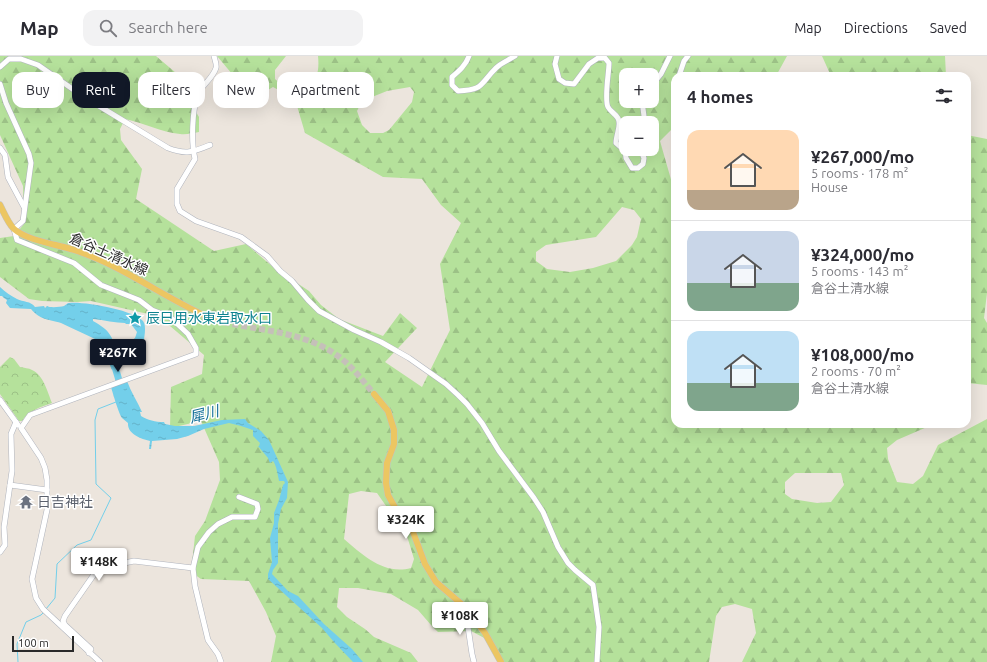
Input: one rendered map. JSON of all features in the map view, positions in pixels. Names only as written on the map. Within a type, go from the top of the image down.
[{"type":"main road","points":[[0,206],[14,229]]},
{"type":"main road","name":"倉谷土清水線","points":[[14,229],[28,237],[75,250],[123,270],[194,311],[215,320]]},
{"type":"main road","points":[[374,394],[388,411],[394,430],[394,444],[387,463],[386,483],[388,496],[397,511],[414,532],[425,564],[436,582],[465,607],[486,633],[501,662]]},
{"type":"street","points":[[214,56],[216,67],[214,73],[199,92],[196,100],[192,146],[195,159],[177,189],[177,204],[180,211],[196,221],[240,237],[267,256],[319,311],[354,330],[381,342],[409,358],[446,384],[467,404],[482,423],[499,451],[520,477],[543,512],[558,547],[568,563],[593,585],[599,627],[597,662]]},
{"type":"street","points":[[469,56],[468,60],[461,69],[452,77],[452,85],[458,91],[473,90],[482,85],[497,66],[514,56]]},
{"type":"street","points":[[557,56],[555,64],[559,79],[565,83],[574,84],[589,64],[598,58],[606,58],[609,63],[608,107],[619,119]]},
{"type":"street","points":[[659,76],[670,56]]},
{"type":"street","points":[[680,72],[684,61],[688,56]]},
{"type":"street","points":[[0,68],[10,59],[21,59],[38,65],[168,148],[184,153],[193,152],[210,145]]},
{"type":"street","points":[[0,84],[6,103],[29,154],[31,164],[23,221],[14,229],[17,240],[74,263],[101,285],[140,300],[152,310],[170,317],[188,334],[196,348],[196,354],[30,415],[21,428]]},
{"type":"street","points":[[619,128],[616,136],[616,143],[619,146]]},
{"type":"street","points":[[0,148],[5,155],[8,177],[24,207]]},
{"type":"street","points":[[626,156],[632,168],[638,168],[643,164],[643,156]]},
{"type":"street","points":[[0,400],[41,458],[45,468],[47,510],[32,579],[36,598],[43,609],[100,662]]},
{"type":"street","points":[[0,552],[5,545],[4,527],[12,471],[11,434],[16,422]]},
{"type":"street","points":[[10,485],[47,490]]},
{"type":"street","points":[[221,662],[218,654],[208,640],[195,586],[193,568],[198,547],[209,532],[218,524],[232,517],[255,517],[258,504],[239,497]]},
{"type":"street","points":[[89,652],[92,648],[65,625],[63,621],[95,573],[105,567],[134,561],[193,568]]},
{"type":"street","points":[[465,607],[474,662]]},
{"type":"green space","points":[[0,56],[156,56],[175,72],[138,72],[138,108],[194,108],[199,117],[199,132],[185,134],[173,133],[125,119],[120,129],[121,140],[142,169],[136,199],[214,251],[246,244],[273,267],[309,291],[321,305],[339,319],[383,336],[400,313],[417,328],[385,362],[422,387],[450,330],[440,264],[461,223],[441,205],[422,179],[383,177],[305,133],[298,108],[358,108],[357,111],[362,125],[370,133],[383,133],[389,130],[412,102],[414,92],[410,87],[387,91],[374,96],[374,72],[318,72],[318,56],[787,56],[778,72],[671,72],[671,130],[660,141],[671,180],[671,428],[925,428],[897,440],[887,448],[888,459],[897,482],[913,484],[923,476],[938,445],[987,419],[987,662],[742,662],[756,633],[752,609],[735,604],[722,607],[716,616],[709,662],[501,662],[490,641],[471,631],[438,632],[418,610],[391,594],[358,588],[339,588],[337,607],[347,617],[374,637],[411,653],[418,662],[271,662],[276,636],[266,612],[249,581],[201,579],[191,572],[195,536],[205,521],[220,480],[219,462],[201,421],[170,428],[171,387],[202,374],[204,355],[170,326],[148,314],[91,301],[42,301],[29,299],[0,277],[0,238],[14,236],[24,224],[23,186],[0,135]],"holes":[[[622,207],[634,210],[641,219],[637,237],[632,245],[616,261],[593,268],[570,272],[547,269],[536,261],[536,252],[546,245],[596,237]],[[795,473],[841,473],[844,485],[831,502],[817,503],[792,499],[785,494],[785,482]],[[361,491],[377,493],[407,536],[414,559],[411,568],[392,569],[383,566],[359,552],[344,539],[349,494]]]},
{"type":"green space","points":[[217,56],[286,56],[275,70],[275,79],[277,81],[277,89],[273,87],[269,89],[269,72],[230,72]]},
{"type":"green space","points":[[822,56],[945,56],[946,72],[829,72]]},
{"type":"green space","points":[[971,136],[987,139],[987,293],[984,318],[987,323],[987,385],[971,383]]},
{"type":"green space","points":[[10,357],[14,359],[20,367],[31,369],[39,375],[45,384],[52,403],[28,414],[22,421],[19,421],[0,394],[0,367]]},
{"type":"water","points":[[0,287],[13,297],[27,302],[35,307],[58,307],[64,306],[68,303],[85,303],[130,313],[138,317],[144,323],[145,333],[142,348],[119,356],[116,355],[119,368],[116,366],[113,367],[112,370],[109,363],[105,364],[95,339],[61,323],[41,317],[34,313],[31,309],[10,308],[6,303],[7,300],[0,296]],"holes":[[[93,319],[131,324],[137,332],[135,338],[131,341],[131,348],[118,354],[110,334],[93,321]]]},
{"type":"water","points":[[127,381],[142,412],[140,412],[141,416],[146,419],[164,422],[165,424],[175,426],[194,426],[222,420],[245,419],[248,423],[261,431],[269,440],[288,482],[287,498],[281,509],[278,524],[278,563],[272,574],[288,591],[298,596],[324,624],[352,649],[363,662],[353,662],[322,628],[268,579],[272,562],[270,538],[274,523],[274,513],[285,483],[284,481],[279,481],[277,470],[273,461],[270,463],[268,458],[258,446],[260,443],[253,436],[253,430],[229,423],[204,429],[177,439],[152,441],[151,449],[149,449],[150,441],[132,433],[128,427],[128,423],[122,418],[111,387]]},
{"type":"waterway","name":"犀川","points":[[112,357],[121,387]]},
{"type":"waterway","points":[[46,609],[55,598],[57,564],[77,545],[91,540],[111,498],[96,484],[95,420],[98,409],[116,402]]},
{"type":"waterway","points":[[18,662],[17,644],[26,622],[43,613]]},
{"type":"tunnel","points":[[215,320],[278,332],[324,347],[348,364],[374,394]]},
{"type":"place","name":"辰巳用水東岩取水口","points":[[135,318]]},
{"type":"place","name":"日吉神社","points":[[26,502]]}]
